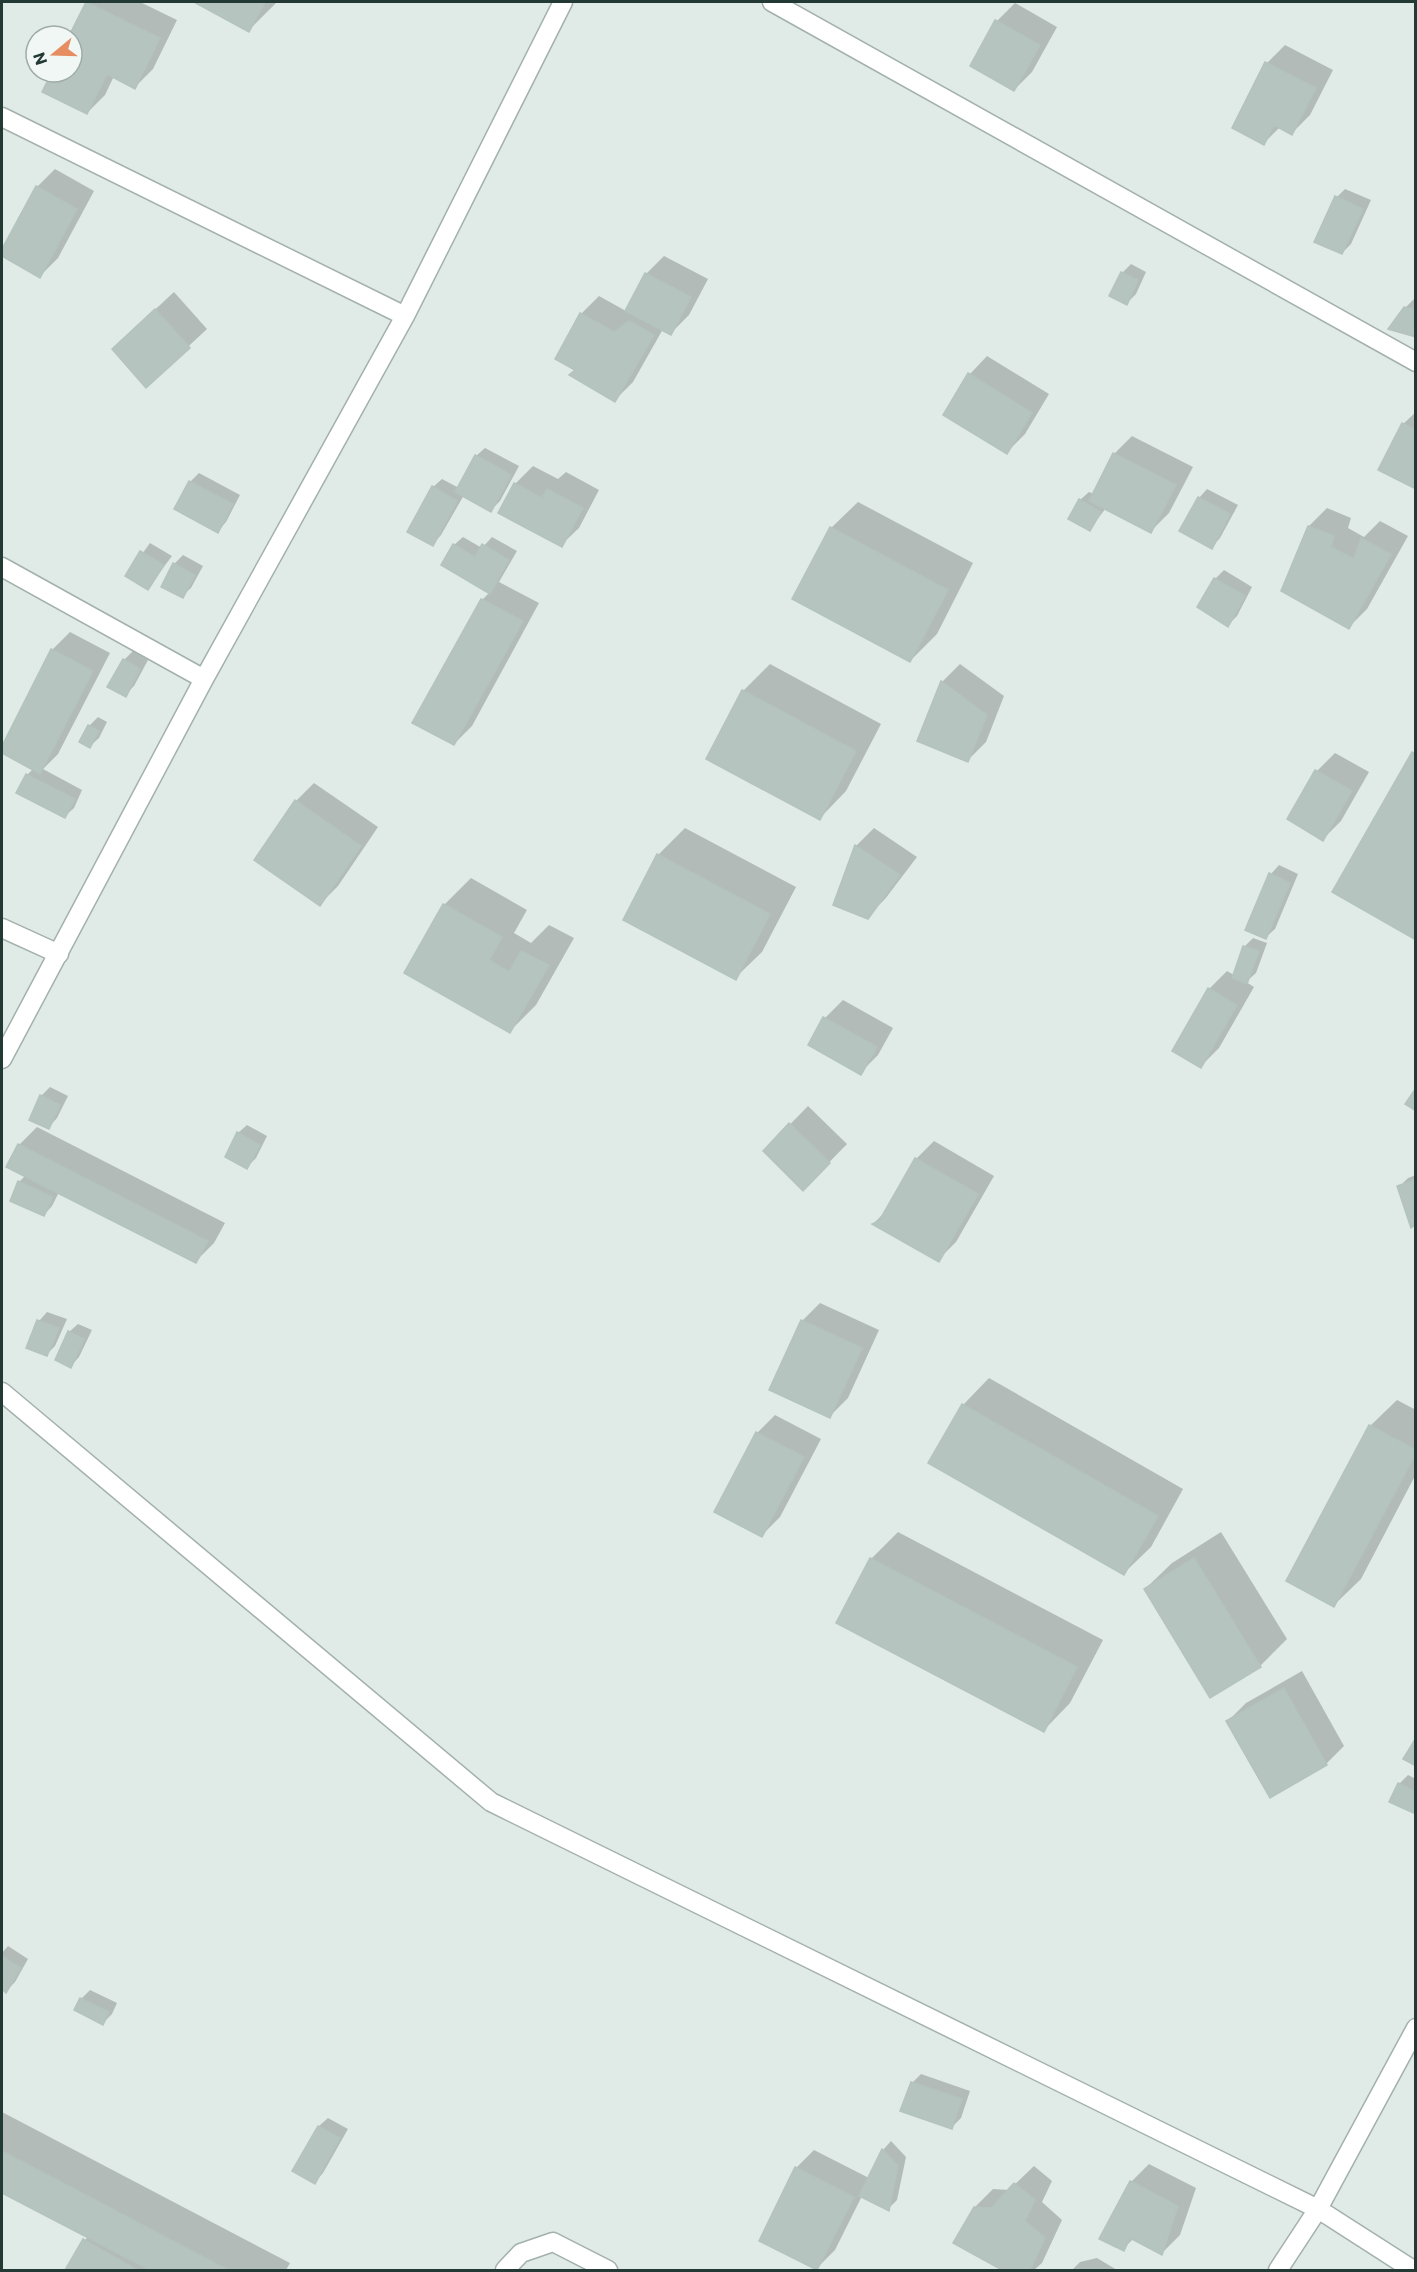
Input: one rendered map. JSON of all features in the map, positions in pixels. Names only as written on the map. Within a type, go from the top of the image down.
[{"type":"street","points":[[2,1059],[204,679],[405,316],[563,2]]},
{"type":"street","points":[[772,2],[1416,362]]},
{"type":"street","points":[[2,117],[405,316]]},
{"type":"street","points":[[2,567],[204,679]]},
{"type":"street","points":[[2,928],[59,954]]},
{"type":"street","points":[[2,1392],[491,1802],[1318,2209],[1413,2271]]},
{"type":"street","points":[[1278,2271],[1318,2209],[1416,2028]]},
{"type":"street","points":[[505,2271],[521,2253],[553,2242],[608,2271]]},
{"type":"building","points":[[86,2],[160,38],[135,89],[107,74],[87,114],[42,92],[46,84],[84,84],[84,24],[75,24]]},
{"type":"building","points":[[194,2],[265,2],[249,32]]},
{"type":"building","points":[[995,20],[1040,45],[1014,91],[970,66]]},
{"type":"building","points":[[1265,62],[1316,88],[1292,135],[1274,125],[1264,145],[1232,128]]},
{"type":"building","points":[[36,186],[77,209],[40,278],[2,256],[2,249]]},
{"type":"building","points":[[1335,196],[1363,209],[1342,254],[1314,242]]},
{"type":"building","points":[[1121,272],[1138,280],[1127,305],[1109,296]]},
{"type":"building","points":[[645,273],[691,297],[671,335],[625,311]]},
{"type":"building","points":[[1404,307],[1416,310],[1416,337],[1388,329]]},
{"type":"building","points":[[155,309],[190,348],[146,388],[112,349]]},
{"type":"building","points":[[580,313],[614,332],[629,321],[654,335],[615,402],[569,375],[575,370],[555,359]]},
{"type":"building","points":[[968,373],[1032,413],[1007,454],[943,415]]},
{"type":"building","points":[[1402,423],[1416,430],[1416,489],[1378,470]]},
{"type":"building","points":[[1113,453],[1176,485],[1151,533],[1089,501]]},
{"type":"building","points":[[475,455],[511,475],[491,512],[455,492]]},
{"type":"building","points":[[189,481],[233,504],[218,533],[174,509]]},
{"type":"building","points":[[514,483],[542,498],[547,489],[583,508],[562,547],[498,513]]},
{"type":"building","points":[[432,486],[457,501],[433,546],[407,532]]},
{"type":"building","points":[[1198,497],[1230,514],[1212,549],[1179,531]]},
{"type":"building","points":[[1079,499],[1101,512],[1090,531],[1068,519]]},
{"type":"building","points":[[1308,526],[1334,536],[1331,547],[1354,559],[1361,538],[1391,554],[1349,629],[1281,591]]},
{"type":"building","points":[[830,527],[948,590],[910,662],[792,599]]},
{"type":"building","points":[[453,544],[475,557],[482,544],[509,560],[490,594],[441,565]]},
{"type":"building","points":[[140,551],[164,565],[148,590],[125,576]]},
{"type":"building","points":[[173,563],[195,575],[183,598],[161,587]]},
{"type":"building","points":[[1214,578],[1245,596],[1228,627],[1197,607]]},
{"type":"building","points":[[481,599],[523,621],[454,745],[412,723]]},
{"type":"building","points":[[51,649],[93,671],[40,774],[2,753],[2,746]]},
{"type":"building","points":[[123,659],[140,669],[126,697],[107,687]]},
{"type":"building","points":[[941,681],[987,715],[968,762],[917,741]]},
{"type":"building","points":[[742,690],[856,751],[820,820],[706,759]]},
{"type":"building","points":[[88,725],[99,731],[90,748],[79,742]]},
{"type":"building","points":[[1412,752],[1416,754],[1416,940],[1332,892]]},
{"type":"building","points":[[1315,770],[1352,791],[1323,841],[1287,819]]},
{"type":"building","points":[[26,774],[75,799],[65,818],[16,793]]},
{"type":"building","points":[[295,800],[361,846],[320,906],[254,860]]},
{"type":"building","points":[[855,845],[900,875],[868,919],[833,905]]},
{"type":"building","points":[[657,854],[770,914],[736,980],[623,920]]},
{"type":"building","points":[[1269,873],[1290,883],[1266,939],[1245,930]]},
{"type":"building","points":[[443,904],[502,937],[489,960],[509,972],[521,951],[549,965],[510,1033],[404,973]]},
{"type":"building","points":[[1243,946],[1259,951],[1247,984],[1232,978]]},
{"type":"building","points":[[1208,988],[1237,1005],[1201,1068],[1172,1051]]},
{"type":"building","points":[[823,1017],[877,1047],[861,1075],[808,1045]]},
{"type":"building","points":[[1416,1088],[1416,1111],[1405,1104]]},
{"type":"building","points":[[40,1095],[60,1105],[49,1129],[29,1120]]},
{"type":"building","points":[[789,1123],[830,1163],[803,1191],[763,1151]]},
{"type":"building","points":[[237,1132],[260,1145],[247,1169],[225,1157]]},
{"type":"building","points":[[18,1144],[208,1241],[196,1263],[6,1167]]},
{"type":"building","points":[[915,1158],[978,1194],[939,1262],[872,1224],[879,1221]]},
{"type":"building","points":[[1416,1180],[1416,1224],[1411,1228],[1397,1186]]},
{"type":"building","points":[[18,1181],[53,1197],[44,1216],[10,1201]]},
{"type":"building","points":[[37,1320],[59,1328],[47,1356],[26,1348]]},
{"type":"building","points":[[801,1320],[862,1348],[830,1418],[769,1390]]},
{"type":"building","points":[[68,1331],[84,1339],[71,1368],[55,1360]]},
{"type":"building","points":[[962,1404],[1158,1516],[1124,1575],[928,1463]]},
{"type":"building","points":[[1369,1425],[1416,1450],[1416,1453],[1334,1607],[1286,1581]]},
{"type":"building","points":[[756,1432],[804,1457],[762,1537],[714,1512]]},
{"type":"building","points":[[870,1558],[1077,1667],[1044,1732],[836,1623]]},
{"type":"building","points":[[1194,1558],[1261,1667],[1210,1698],[1144,1589]]},
{"type":"building","points":[[1284,1688],[1327,1765],[1270,1798],[1226,1721]]},
{"type":"building","points":[[1416,1738],[1416,1766],[1403,1759]]},
{"type":"building","points":[[1398,1783],[1416,1792],[1416,1814],[1389,1802]]},
{"type":"building","points":[[2,1956],[21,1968],[6,1993],[2,1989]]},
{"type":"building","points":[[80,1998],[109,2012],[103,2025],[74,2010]]},
{"type":"building","points":[[911,2082],[962,2099],[952,2129],[900,2111]]},
{"type":"building","points":[[318,2126],[340,2138],[315,2184],[292,2171]]},
{"type":"building","points":[[882,2149],[898,2166],[889,2211],[859,2196]]},
{"type":"building","points":[[2,2151],[228,2270],[150,2270],[2,2193]]},
{"type":"building","points":[[795,2167],[854,2197],[817,2270],[759,2241]]},
{"type":"building","points":[[1130,2181],[1178,2206],[1162,2255],[1130,2238],[1124,2251],[1099,2239]]},
{"type":"building","points":[[1014,2183],[1035,2200],[1025,2221],[1045,2238],[1030,2270],[1002,2270],[953,2243],[974,2207],[991,2208]]},
{"type":"building","points":[[83,2239],[137,2270],[65,2270]]}]
